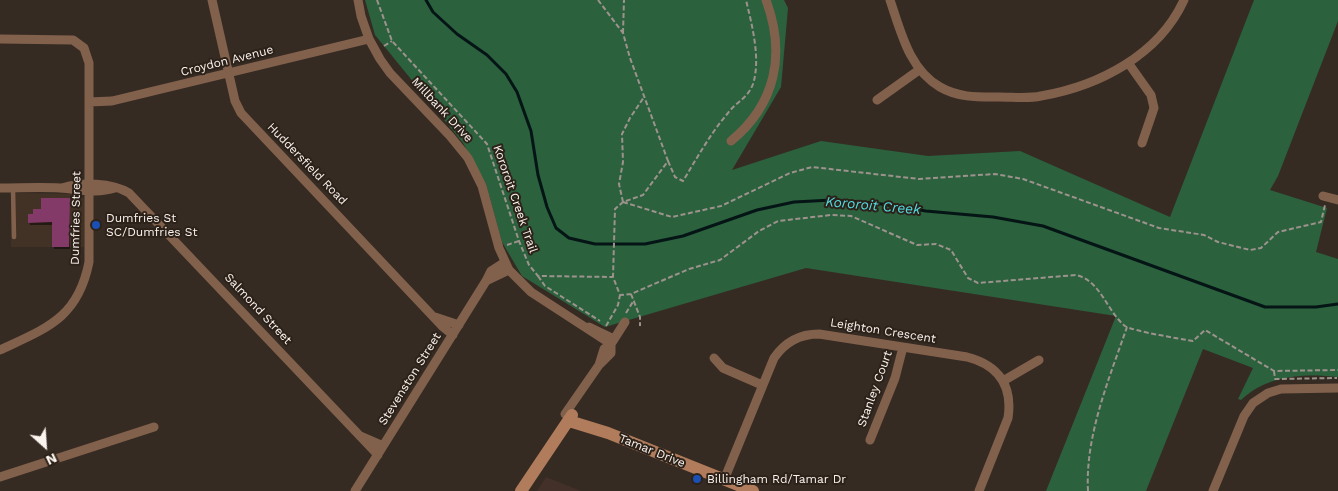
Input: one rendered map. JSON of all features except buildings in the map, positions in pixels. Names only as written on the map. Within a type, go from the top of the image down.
[{"type":"street","name":"Huddersfield Road","points":[[212,0],[228,74],[235,101],[241,113],[452,335]]},
{"type":"street","name":"Millbank Drive","points":[[358,0],[360,16],[369,39],[390,73],[450,136],[468,158],[482,186],[507,266],[531,292],[613,342]]},
{"type":"street","points":[[731,140],[754,120],[770,88],[777,43],[766,0]]},
{"type":"street","points":[[890,0],[905,45],[919,70],[940,87],[966,97],[1040,97],[1090,84],[1129,64],[1163,34],[1184,0]]},
{"type":"street","name":"Dumfries Street","points":[[0,39],[68,39],[77,42],[84,48],[88,57],[89,102],[89,262],[78,298],[54,324],[0,350]]},
{"type":"street","name":"Croydon Avenue","points":[[89,102],[112,101],[369,39]]},
{"type":"street","points":[[1129,64],[1150,95],[1154,108],[1142,143]]},
{"type":"street","points":[[877,100],[919,70]]},
{"type":"street","name":"Salmond Street","points":[[0,188],[62,188],[73,184],[89,188],[105,185],[127,191],[378,455]]},
{"type":"street","points":[[1323,196],[1338,200]]},
{"type":"street","name":"Stevenston Street","points":[[355,491],[486,281],[507,266]]},
{"type":"street","name":"Huddersfield Road","points":[[435,316],[459,325]]},
{"type":"street","points":[[521,491],[599,365],[611,353],[613,342],[625,322]]},
{"type":"street","name":"Leighton Crescent","points":[[724,480],[762,385],[780,350],[803,336],[827,335],[977,359],[993,368],[1002,381]]},
{"type":"street","name":"Stanley Court","points":[[870,440],[895,378],[903,347]]},
{"type":"street","points":[[714,358],[723,368],[762,385]]},
{"type":"street","points":[[979,491],[1008,418],[1008,398],[1002,381],[1039,360]]},
{"type":"street","points":[[1213,491],[1244,416],[1253,402],[1268,393],[1281,389],[1338,388]]},
{"type":"street","name":"Tamar Drive","points":[[569,416],[753,491]]},
{"type":"street","points":[[0,477],[154,427]]},
{"type":"street","points":[[360,436],[383,446]]},
{"type":"lane","points":[[13,188],[14,237]]},
{"type":"path","name":"Kororoit Creek Trail","points":[[377,0],[392,41],[488,144],[529,265],[545,286],[607,325]]},
{"type":"path","points":[[598,0],[622,33],[668,161],[675,177],[683,181],[729,110],[742,101],[753,84],[756,43],[746,0]]},
{"type":"path","points":[[622,33],[624,0]]},
{"type":"path","points":[[380,48],[392,41]]},
{"type":"path","points":[[623,202],[619,184],[623,162],[622,134],[644,97]]},
{"type":"path","points":[[604,330],[618,305],[620,295],[613,277],[615,209],[623,202],[643,195],[668,161]]},
{"type":"path","points":[[623,202],[672,217],[721,206],[790,173],[812,167],[919,179],[995,174],[1023,178],[1159,228],[1204,235],[1218,242],[1250,250],[1261,248],[1278,232],[1321,222],[1326,202],[1323,196]]},
{"type":"path","points":[[620,295],[631,294],[690,269],[720,260],[759,230],[778,221],[850,216],[917,245],[936,244],[951,250],[968,278],[978,282],[1076,275],[1085,277],[1096,286],[1106,304],[1127,327],[1193,341],[1204,330],[1274,372],[1338,370]]},
{"type":"path","points":[[504,246],[519,240]]},
{"type":"path","points":[[538,276],[613,277]]},
{"type":"path","points":[[631,294],[641,320],[640,326]]},
{"type":"path","points":[[625,322],[624,316],[634,300]]},
{"type":"path","points":[[1088,491],[1087,469],[1101,404],[1127,327]]},
{"type":"path","points":[[1274,372],[1275,380],[1338,378]]},
{"type":"shaded area","points":[[11,193],[80,194],[84,199],[84,247],[11,247]]},
{"type":"shaded area","points":[[546,477],[581,491],[537,491]]},
{"type":"green space","points":[[365,0],[784,0],[788,8],[781,87],[732,170],[821,141],[928,156],[1020,151],[1170,217],[1254,0],[1338,0],[1338,21],[1278,176],[1270,190],[1327,208],[1316,252],[1338,259],[1338,377],[1312,375],[1286,378],[1262,385],[1241,400],[1238,399],[1253,368],[1203,349],[1146,491],[1046,491],[1116,316],[806,268],[605,327],[522,276],[502,242],[486,184],[463,143],[375,35]]},
{"type":"waterway","name":"Kororoit Creek","points":[[426,0],[433,12],[457,34],[487,55],[506,74],[517,92],[531,131],[538,175],[547,207],[556,228],[569,238],[595,244],[645,244],[683,236],[757,210],[794,202],[832,200],[875,203],[926,211],[993,217],[1043,226],[1265,307],[1316,307],[1338,304]]},
{"type":"place","name":"Dumfries St SC/Dumfries St","points":[[96,225]]},
{"type":"place","name":"Billingham Rd/Tamar Dr","points":[[697,479]]}]
